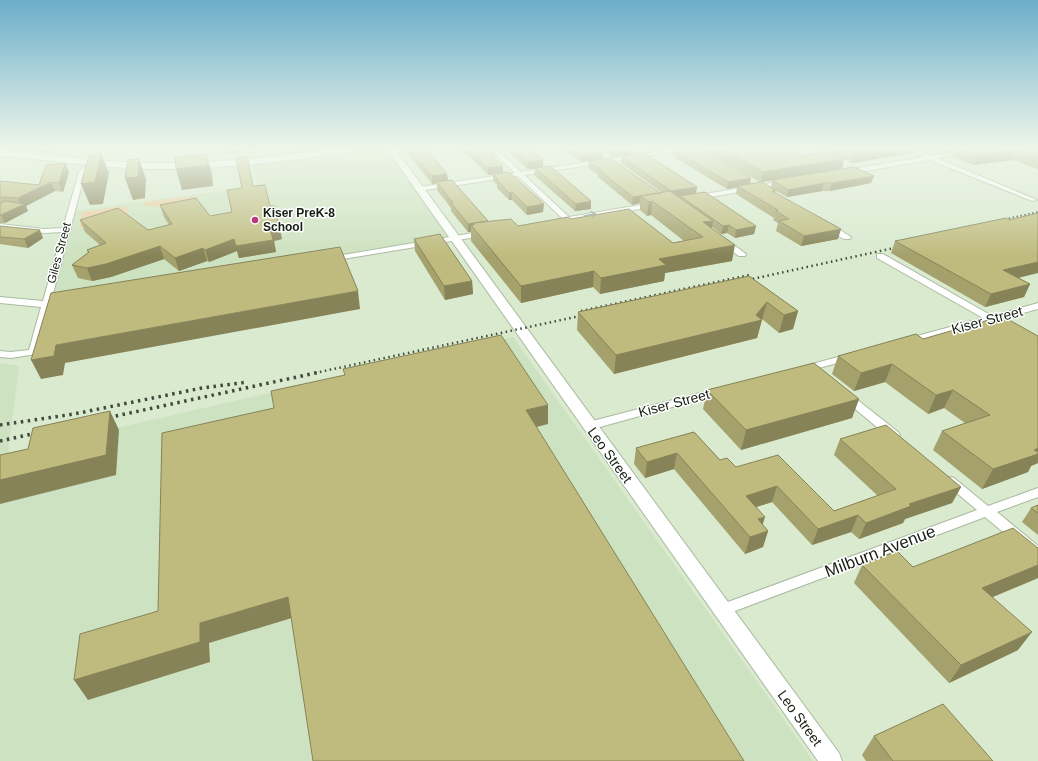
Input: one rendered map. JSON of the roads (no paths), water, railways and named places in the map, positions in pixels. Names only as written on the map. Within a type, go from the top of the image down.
[{"type":"street","name":"Giles Street","points":[[0,354],[11,355],[32,352],[78,185]]},
{"type":"street","name":"Leo Street","points":[[416,185],[830,761]]},
{"type":"street","points":[[419,188],[444,185]]},
{"type":"street","points":[[530,185],[567,219]]},
{"type":"street","points":[[756,185],[773,194]]},
{"type":"street","points":[[692,198],[773,185]]},
{"type":"street","points":[[996,185],[1034,200]]},
{"type":"street","points":[[554,222],[662,203]]},
{"type":"street","points":[[822,223],[847,237]]},
{"type":"street","points":[[0,226],[44,231],[65,230]]},
{"type":"street","points":[[320,261],[490,232]]},
{"type":"street","points":[[720,239],[742,254]]},
{"type":"street","points":[[880,256],[1004,327]]},
{"type":"street","points":[[0,300],[46,305],[71,303]]},
{"type":"street","name":"Kiser Street","points":[[901,343],[1038,306]]},
{"type":"street","points":[[796,371],[856,355]]},
{"type":"street","points":[[811,367],[823,377]]},
{"type":"street","points":[[835,387],[902,442]]},
{"type":"street","name":"Kiser Street","points":[[589,426],[727,390]]},
{"type":"street","points":[[938,471],[1038,553]]},
{"type":"street","name":"Milburn Avenue","points":[[722,610],[1038,492]]},
{"type":"railway","points":[[997,221],[1038,212]]},
{"type":"railway","points":[[743,281],[903,246]]},
{"type":"railway","points":[[581,311],[749,275]]},
{"type":"railway","points":[[315,373],[589,314]]},
{"type":"railway","points":[[102,419],[320,372]]},
{"type":"railway","points":[[0,425],[74,414],[202,388],[248,382]]},
{"type":"railway","points":[[0,441],[41,432]]},
{"type":"place","name":"Kiser PreK-8 School","points":[[255,220]]}]
